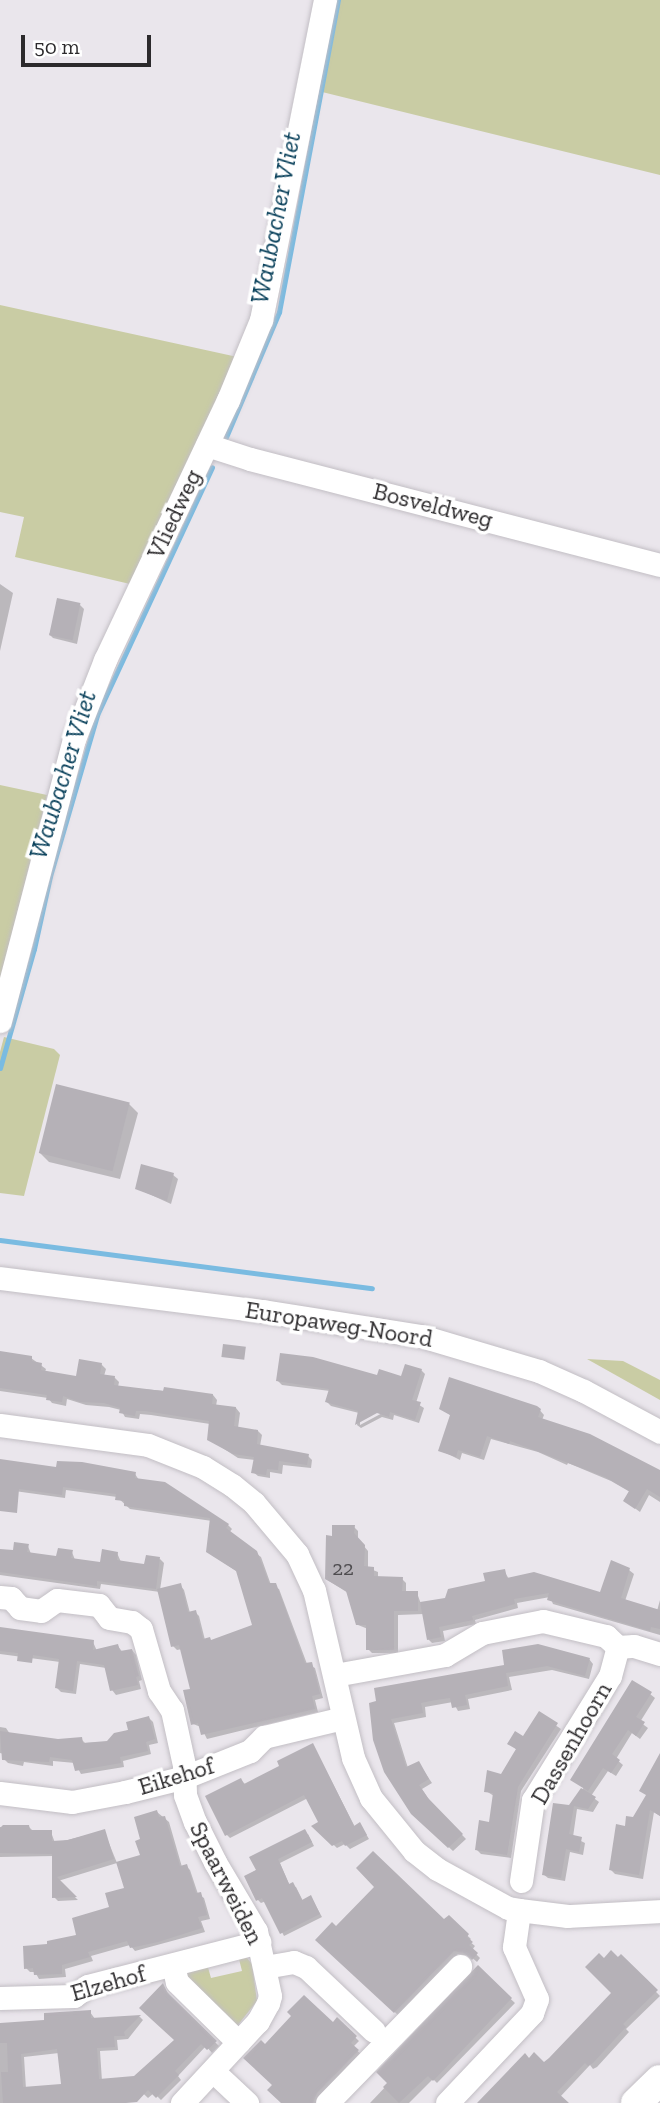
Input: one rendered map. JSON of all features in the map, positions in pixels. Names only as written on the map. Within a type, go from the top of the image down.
[{"type":"main road","points":[[636,2103],[660,2080]]},
{"type":"street","name":"Vliedweg","points":[[0,1021],[74,739],[105,660],[207,445],[261,320],[325,0]]},
{"type":"street","name":"Bosveldweg","points":[[207,445],[250,459],[660,565]]},
{"type":"street","name":"Europaweg-Noord","points":[[0,1278],[264,1311],[421,1336],[539,1371],[584,1391],[660,1432]]},
{"type":"street","points":[[0,1425],[148,1446],[203,1467],[232,1485],[278,1528],[297,1554],[314,1590],[353,1758],[371,1798],[414,1851],[446,1875],[519,1910],[568,1916],[660,1911]]},
{"type":"street","name":"Spaarweiden","points":[[0,1597],[11,1598],[20,1608],[41,1611],[57,1600],[99,1605],[109,1618],[137,1624],[145,1633],[159,1691],[172,1710],[185,1777],[185,1795],[215,1862],[251,1921],[259,1942],[265,1967],[268,2003],[258,2021],[182,2103]]},
{"type":"street","points":[[335,1675],[445,1655],[482,1633],[543,1621],[606,1636],[618,1647],[634,1646],[660,1654]]},
{"type":"street","name":"Dassenhoorn","points":[[522,1881],[533,1800],[610,1676],[618,1647]]},
{"type":"street","name":"Eikehof","points":[[0,1793],[72,1802],[185,1777],[250,1751],[264,1737],[343,1718]]},
{"type":"street","points":[[447,2103],[532,2013],[537,1999],[514,1947],[519,1910]]},
{"type":"street","name":"Elzehof","points":[[0,1998],[74,1996],[88,1986],[259,1942]]},
{"type":"street","name":"Spaarweiden","points":[[265,1967],[294,1962],[306,1967],[374,2031]]},
{"type":"street","name":"Elzehof","points":[[173,1965],[177,1982],[238,2042]]},
{"type":"street","points":[[327,2103],[460,1966]]},
{"type":"street","points":[[213,2071],[247,2103]]},
{"type":"green space","points":[[331,0],[660,0],[660,175],[314,90]]},
{"type":"green space","points":[[0,305],[242,358],[130,584],[15,557],[24,517],[0,512]]},
{"type":"green space","points":[[0,785],[47,795],[0,982]]},
{"type":"green space","points":[[4,1037],[54,1049],[60,1055],[24,1196],[0,1193],[0,1052]]},
{"type":"green space","points":[[587,1359],[623,1361],[660,1380],[660,1400]]},
{"type":"green space","points":[[247,1958],[252,1964],[257,2001],[234,2030],[178,1971],[207,1964],[211,1978],[242,1971],[239,1959]]},
{"type":"building","points":[[57,598],[80,603],[73,640],[49,635]]},
{"type":"building","points":[[56,1084],[130,1102],[113,1171],[39,1153]]},
{"type":"building","points":[[141,1164],[174,1173],[167,1201],[135,1189]]},
{"type":"building","points":[[223,1344],[246,1347],[244,1360],[221,1357]]},
{"type":"building","points":[[0,1351],[32,1356],[32,1361],[42,1363],[41,1370],[76,1376],[79,1359],[102,1363],[100,1374],[115,1376],[114,1385],[163,1391],[164,1387],[213,1394],[212,1404],[236,1407],[234,1426],[258,1430],[257,1444],[309,1454],[307,1465],[279,1461],[278,1470],[267,1469],[266,1475],[251,1473],[254,1457],[233,1454],[207,1440],[209,1421],[145,1411],[136,1411],[135,1416],[119,1413],[120,1408],[104,1403],[80,1402],[63,1396],[62,1402],[46,1400],[47,1395],[0,1388]]},
{"type":"building","points":[[280,1353],[313,1357],[377,1375],[379,1369],[401,1376],[405,1364],[422,1369],[412,1400],[421,1402],[415,1420],[390,1412],[389,1417],[377,1413],[355,1425],[358,1411],[325,1402],[329,1389],[276,1381]]},
{"type":"building","points":[[449,1377],[537,1406],[541,1409],[538,1417],[590,1434],[660,1470],[660,1497],[647,1489],[635,1509],[623,1501],[629,1491],[605,1477],[510,1441],[509,1444],[487,1436],[480,1457],[458,1450],[456,1457],[438,1451],[450,1415],[439,1409]]},
{"type":"building","points":[[0,1459],[56,1467],[57,1461],[82,1462],[136,1472],[135,1478],[165,1482],[229,1524],[226,1528],[257,1551],[269,1583],[276,1583],[305,1663],[312,1662],[320,1694],[312,1696],[315,1709],[201,1735],[198,1723],[191,1725],[183,1690],[190,1689],[179,1645],[171,1647],[157,1589],[181,1583],[188,1612],[196,1610],[203,1639],[210,1637],[211,1640],[252,1625],[236,1571],[206,1552],[210,1518],[124,1506],[124,1501],[115,1500],[116,1494],[63,1487],[62,1495],[19,1489],[17,1513],[0,1511]]},
{"type":"building","points":[[332,1525],[355,1525],[354,1533],[365,1545],[364,1566],[374,1567],[374,1576],[403,1577],[402,1591],[418,1591],[418,1611],[394,1611],[394,1650],[366,1650],[366,1625],[356,1625],[346,1591],[325,1579],[326,1535],[332,1536]]},
{"type":"building","points":[[14,1542],[29,1544],[27,1552],[56,1556],[58,1548],[73,1550],[71,1558],[100,1562],[102,1549],[118,1552],[117,1560],[144,1564],[146,1555],[160,1557],[156,1589],[97,1581],[97,1586],[0,1572],[0,1549],[13,1550]]},
{"type":"building","points":[[611,1560],[630,1568],[621,1598],[660,1610],[660,1629],[651,1627],[650,1631],[547,1600],[549,1593],[514,1599],[515,1604],[472,1616],[473,1620],[439,1627],[441,1637],[427,1640],[420,1602],[445,1598],[448,1589],[485,1581],[483,1573],[505,1569],[507,1578],[534,1572],[600,1592]]},
{"type":"building","points":[[0,1627],[94,1640],[93,1650],[118,1644],[120,1651],[132,1649],[139,1676],[136,1677],[138,1685],[110,1691],[104,1665],[77,1661],[73,1691],[55,1688],[59,1659],[33,1655],[32,1663],[17,1661],[18,1653],[0,1651]]},
{"type":"building","points":[[538,1644],[590,1658],[585,1676],[547,1666],[506,1673],[508,1686],[465,1695],[467,1705],[452,1708],[450,1698],[436,1700],[421,1703],[423,1713],[391,1719],[406,1767],[419,1761],[429,1779],[419,1785],[463,1834],[448,1848],[411,1814],[384,1772],[373,1740],[369,1703],[376,1701],[374,1688],[504,1665],[502,1650]]},
{"type":"building","points":[[632,1680],[652,1692],[636,1717],[645,1722],[636,1736],[628,1730],[612,1754],[620,1760],[611,1773],[603,1768],[588,1791],[570,1780]]},
{"type":"building","points":[[539,1711],[558,1723],[518,1787],[507,1855],[475,1850],[479,1820],[489,1822],[493,1793],[484,1792],[487,1770],[501,1774],[516,1749],[507,1744],[515,1731],[523,1736]]},
{"type":"building","points":[[149,1716],[155,1739],[146,1742],[148,1751],[120,1757],[121,1763],[75,1771],[72,1760],[50,1757],[49,1762],[2,1760],[0,1731],[58,1739],[82,1737],[83,1743],[107,1741],[114,1733],[128,1730],[126,1722]]},
{"type":"building","points":[[313,1743],[354,1826],[360,1822],[367,1835],[345,1846],[342,1841],[332,1846],[311,1826],[318,1822],[304,1795],[225,1836],[205,1796],[241,1778],[244,1784],[279,1766],[277,1761]]},
{"type":"building","points":[[660,1753],[660,1816],[650,1810],[639,1875],[609,1870],[616,1824],[625,1826],[626,1816],[633,1817],[646,1795],[639,1791]]},
{"type":"building","points":[[581,1788],[596,1797],[588,1809],[574,1806],[569,1834],[582,1837],[579,1852],[566,1849],[561,1878],[542,1875],[553,1803],[569,1805]]},
{"type":"building","points":[[157,1810],[159,1817],[165,1816],[180,1866],[187,1864],[196,1893],[201,1892],[207,1915],[198,1917],[202,1928],[130,1948],[127,1941],[88,1952],[90,1957],[62,1965],[62,1974],[34,1975],[33,1968],[24,1969],[23,1946],[47,1944],[47,1941],[76,1935],[72,1918],[109,1907],[105,1893],[124,1888],[116,1862],[140,1855],[135,1841],[140,1839],[134,1817]]},
{"type":"building","points":[[3,1825],[29,1825],[30,1830],[52,1830],[52,1841],[68,1840],[105,1829],[114,1859],[57,1877],[77,1897],[52,1898],[52,1854],[0,1853],[0,1828]]},
{"type":"building","points":[[305,1829],[312,1842],[278,1859],[289,1884],[293,1882],[302,1900],[311,1895],[320,1914],[280,1934],[262,1898],[256,1901],[244,1876],[256,1870],[249,1857]]},
{"type":"building","points":[[373,1851],[444,1919],[449,1915],[469,1934],[467,1937],[473,1942],[469,1945],[478,1953],[472,1960],[464,1953],[454,1951],[394,2013],[315,1940],[332,1922],[336,1926],[374,1887],[356,1868]]},
{"type":"building","points":[[611,1950],[618,1957],[621,1954],[658,1990],[623,2024],[626,2027],[593,2063],[588,2066],[585,2063],[557,2092],[569,2103],[477,2103],[525,2053],[529,2058],[534,2052],[544,2062],[549,2058],[611,1993],[585,1967],[599,1953],[604,1958]]},
{"type":"building","points":[[478,1965],[512,1998],[433,2081],[428,2076],[399,2103],[383,2087],[387,2083],[376,2072]]},
{"type":"building","points":[[163,1983],[167,1992],[217,2041],[207,2050],[201,2044],[175,2071],[179,2075],[156,2098],[148,2090],[137,2102],[126,2103],[3,2103],[1,2072],[8,2072],[7,2043],[0,2043],[0,2023],[44,2020],[44,2013],[91,2010],[91,2018],[141,2015],[124,2032],[125,2036],[114,2036],[115,2047],[97,2048],[99,2079],[134,2076],[174,2040],[139,2008]],"holes":[[[57,2049],[61,2084],[23,2087],[21,2054]]]},
{"type":"building","points":[[304,1995],[333,2022],[337,2017],[357,2036],[351,2043],[359,2050],[317,2093],[313,2103],[281,2103],[267,2090],[272,2085],[243,2058],[261,2040],[265,2044],[291,2016],[287,2012]]},
{"type":"waterway","name":"Waubacher Vliet","points":[[226,437],[279,312],[338,0]]},
{"type":"waterway","name":"Waubacher Vliet","points":[[0,1068],[34,949],[50,876],[97,715],[212,467]]},
{"type":"waterway","points":[[0,1240],[372,1288]]}]
